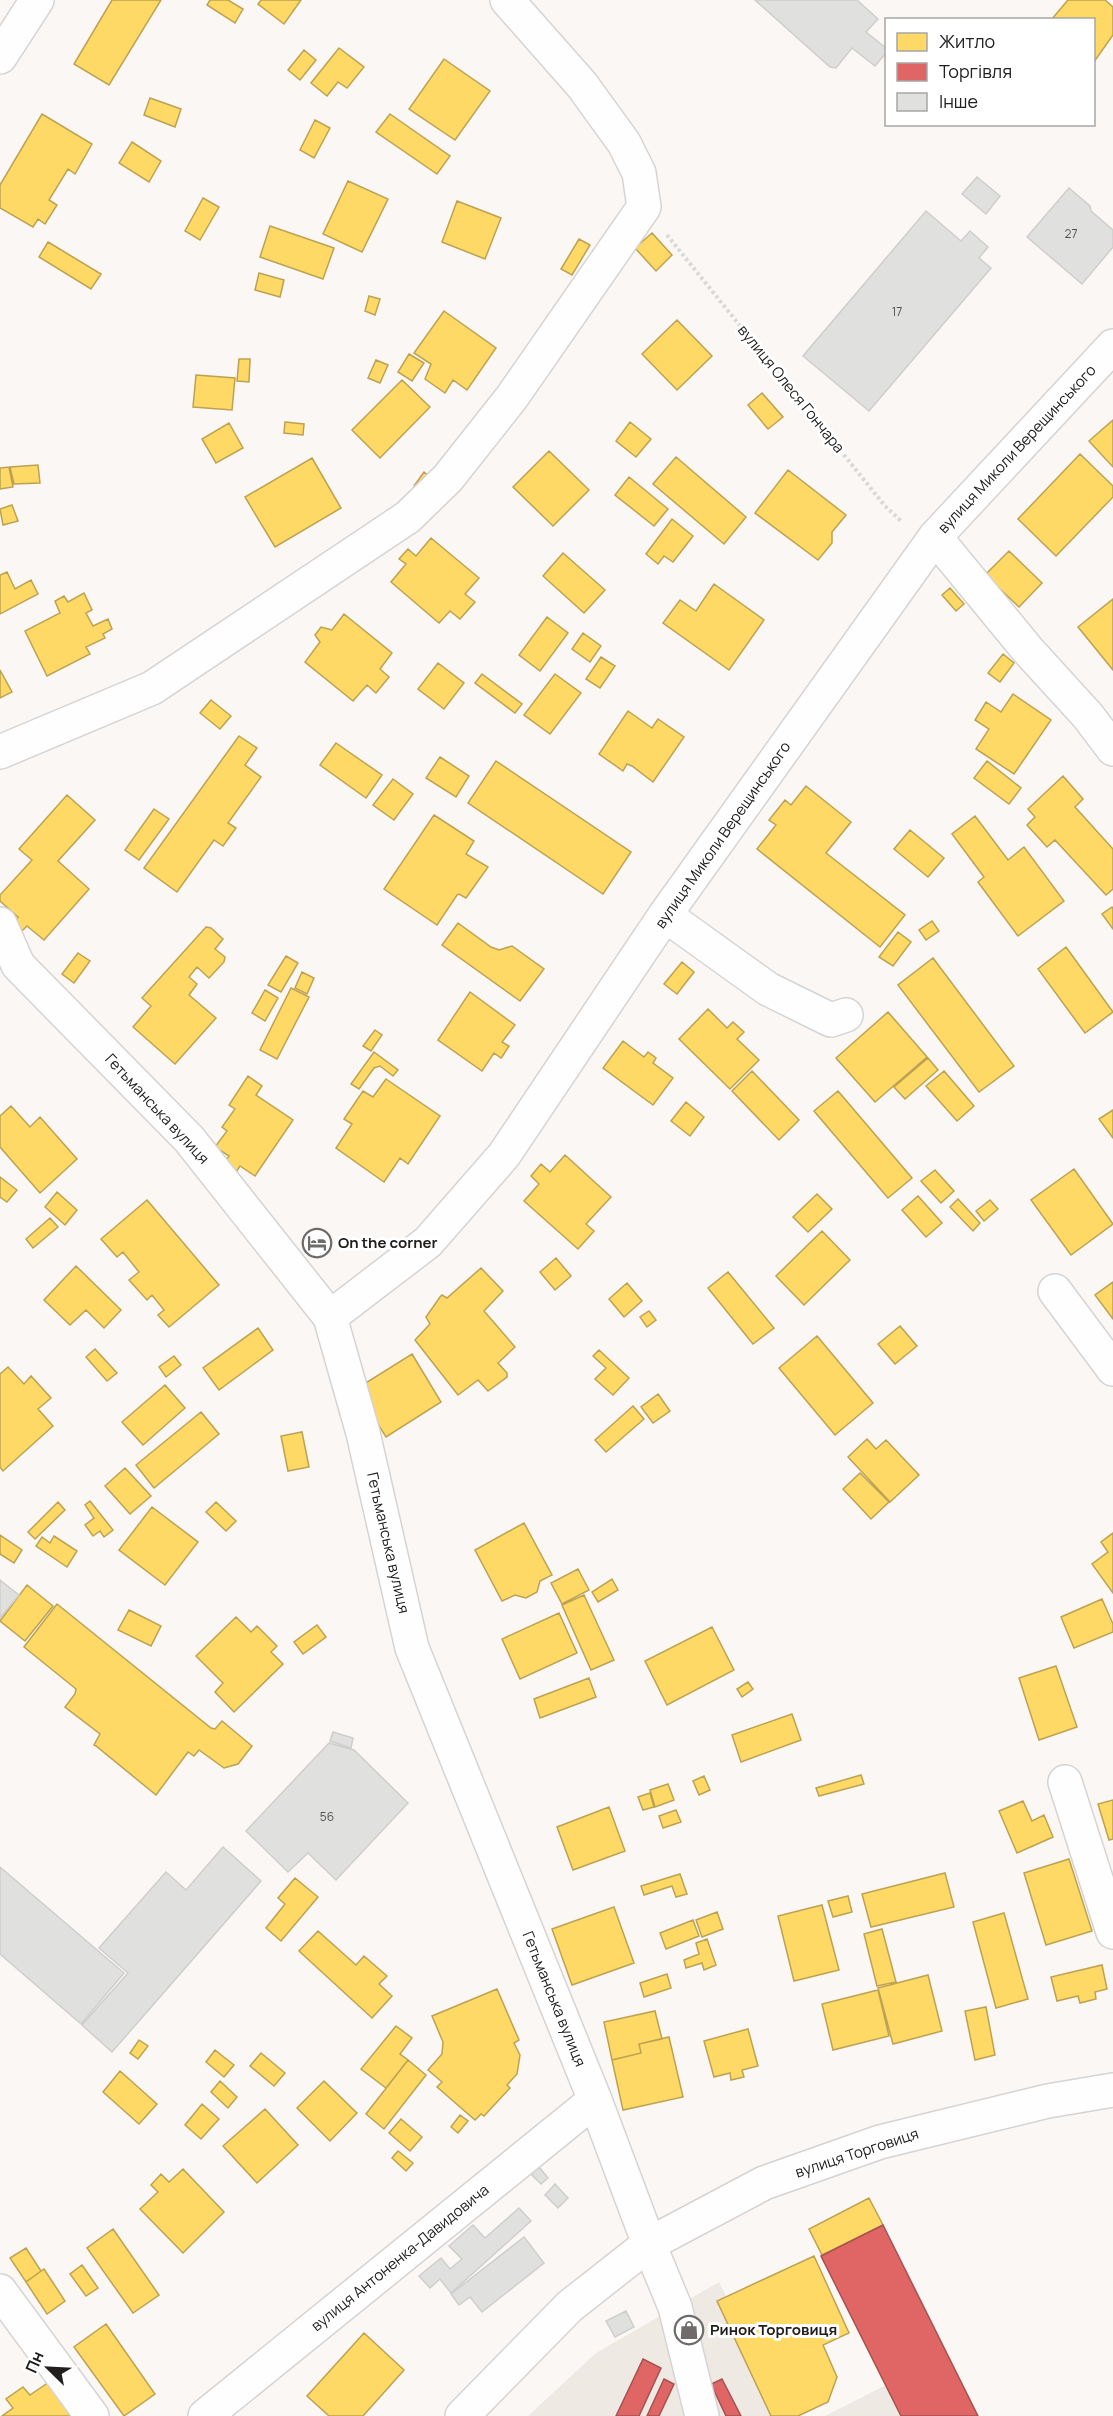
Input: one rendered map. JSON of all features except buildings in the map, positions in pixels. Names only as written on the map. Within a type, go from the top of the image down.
[{"type":"street","points":[[0,57],[38,0]]},
{"type":"street","points":[[0,752],[153,688],[408,518],[448,478],[512,397],[644,207],[639,173],[624,143],[582,85],[507,0]]},
{"type":"street","name":"вулиця Миколи Верещинського","points":[[330,1317],[428,1242],[504,1155],[665,915],[935,537],[1113,346]]},
{"type":"street","points":[[935,537],[1027,649],[1088,716],[1113,749]]},
{"type":"street","points":[[665,915],[768,988],[831,1020],[846,1016]]},
{"type":"street","name":"Гетьманська вулиця","points":[[0,924],[9,974],[189,1139],[330,1317],[363,1433],[412,1648],[595,2100],[675,2307],[702,2416]]},
{"type":"street","points":[[1055,1291],[1113,1369]]},
{"type":"street","points":[[1065,1782],[1113,1932]]},
{"type":"street","name":"вулиця Торговиця","points":[[462,2416],[570,2306],[649,2244],[764,2183],[880,2142],[1048,2101],[1113,2090]]},
{"type":"street","name":"вулиця Антоненка-Давидовича","points":[[206,2416],[595,2100]]},
{"type":"street","points":[[0,2290],[92,2416]]},
{"type":"path","name":"вулиця Олеся Гончара","points":[[644,207],[885,506],[906,526],[935,537]]},
{"type":"shaded area","name":"Ринок Торговиця","points":[[719,2282],[787,2416],[528,2416],[596,2353]]},
{"type":"shaded area","points":[[888,2384],[903,2416],[825,2416]]},
{"type":"place","name":"On the corner","points":[[317,1243]]},
{"type":"place","name":"Ринок Торговиця","points":[[689,2330]]}]
